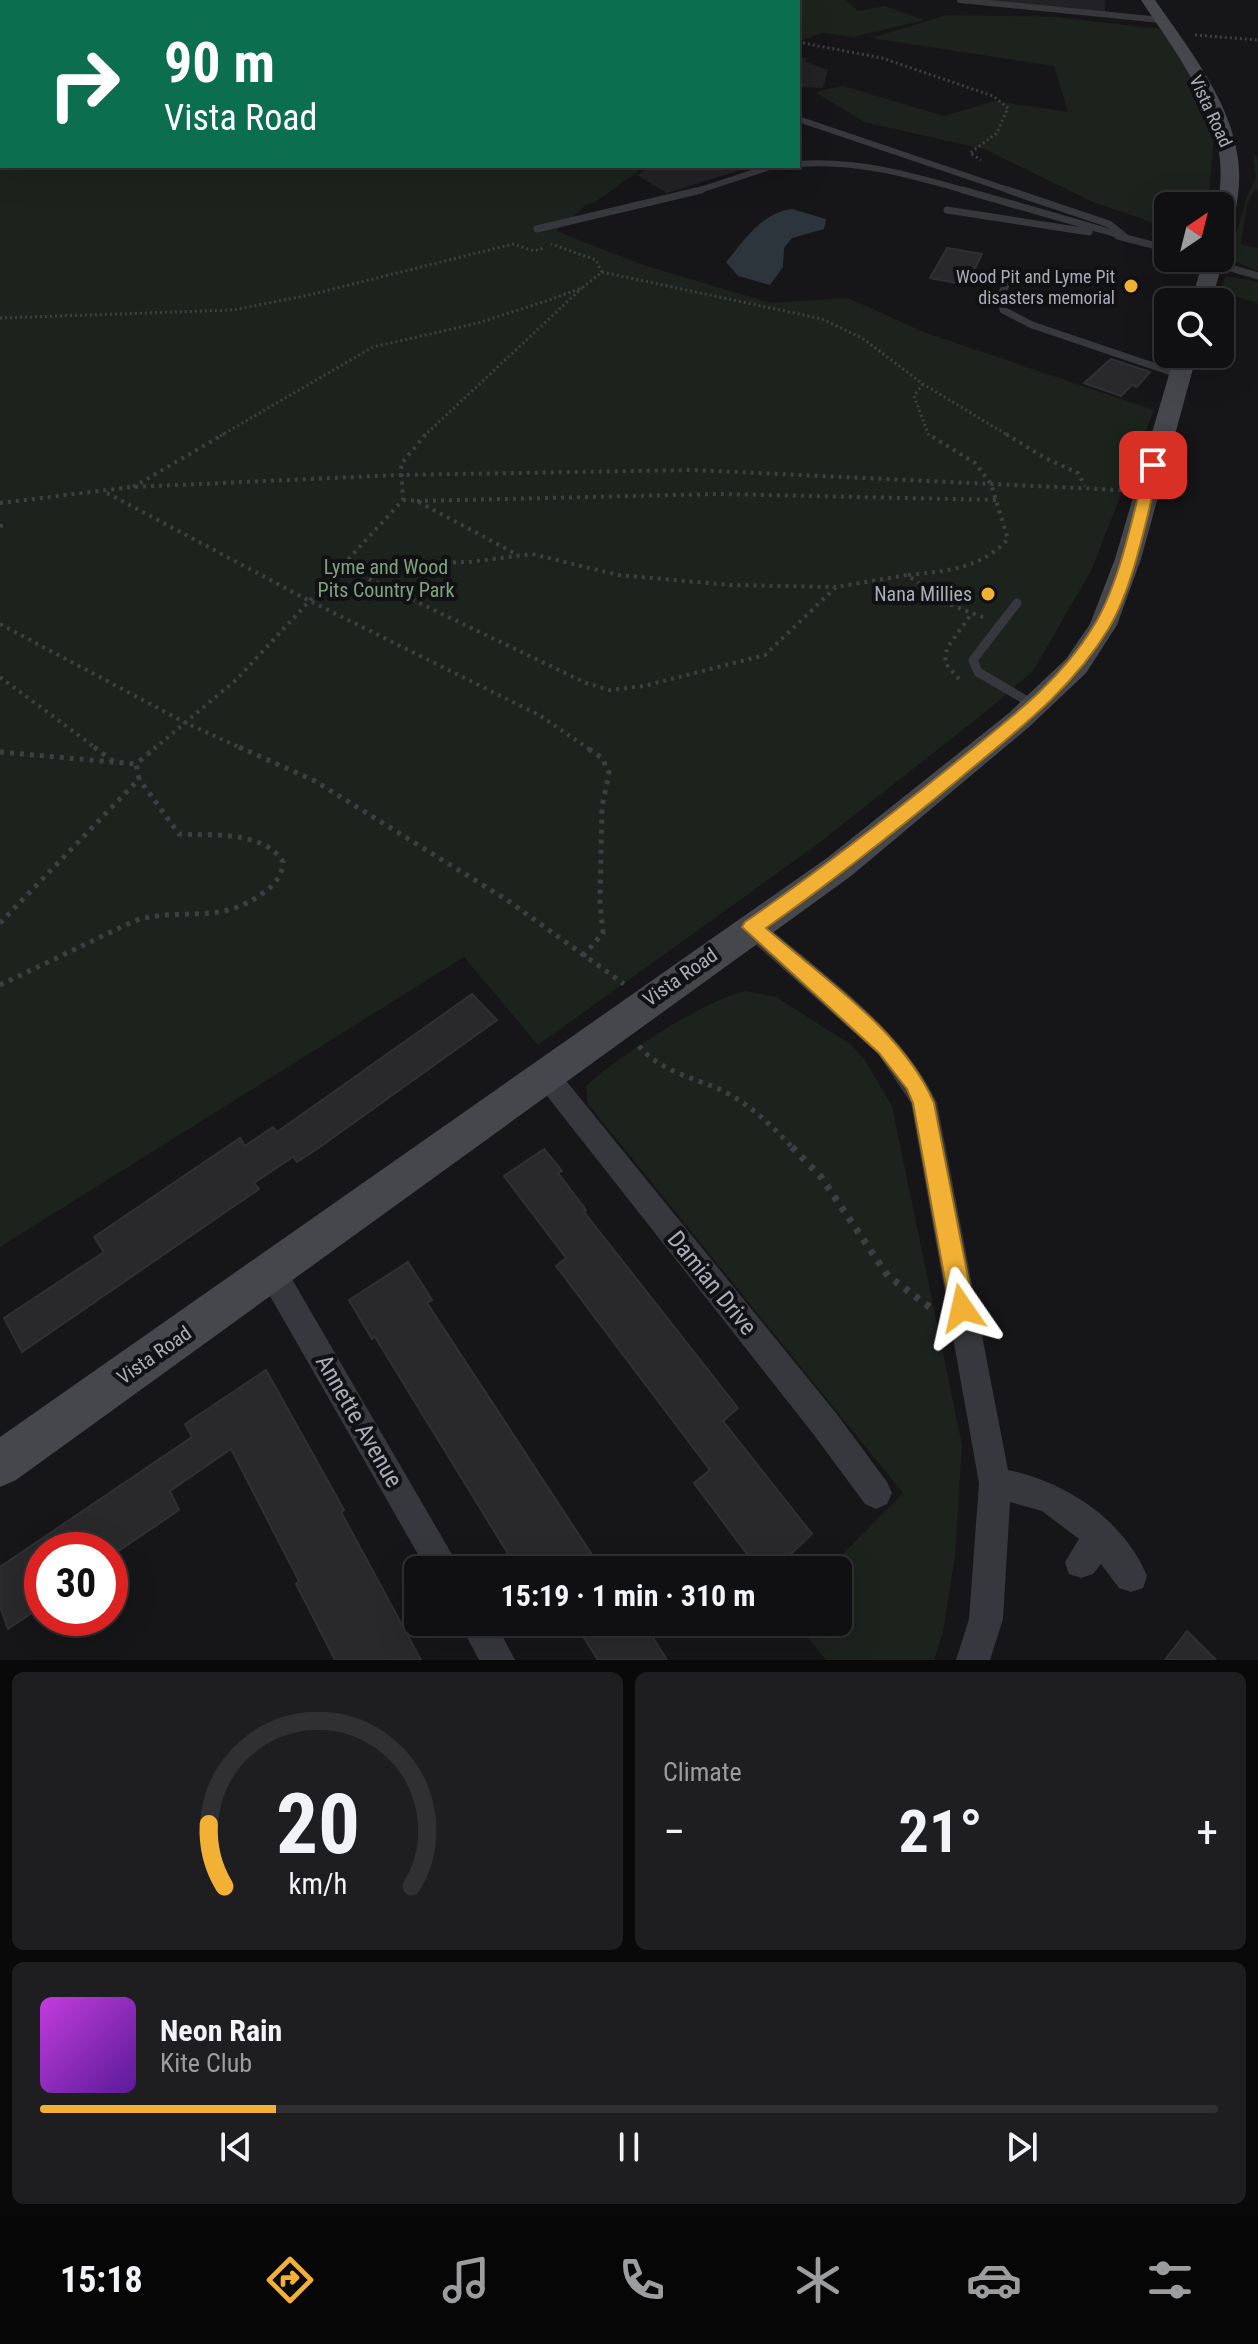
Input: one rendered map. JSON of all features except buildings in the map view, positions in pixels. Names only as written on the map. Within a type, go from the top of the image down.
[{"type":"main road","name":"Vista Road","points":[[1148,0],[1209,98],[1230,149],[1232,178],[1229,192]]},
{"type":"main road","name":"Vista Road","points":[[0,1464],[839,867],[1035,705],[1076,666],[1103,625],[1128,559],[1182,368]]},
{"type":"street","points":[[752,927],[887,1046],[915,1083],[924,1103],[995,1483],[986,1619],[973,1660]]},
{"type":"street","name":"Damian Drive","points":[[545,1074],[876,1493]]},
{"type":"street","name":"Annette Avenue","points":[[272,1272],[437,1556]]},
{"type":"street","points":[[995,1483],[1044,1493],[1072,1509],[1091,1550],[1131,1576]]},
{"type":"street","points":[[484,1636],[498,1660]]},
{"type":"lane","points":[[960,0],[1165,26]]},
{"type":"lane","points":[[800,120],[1109,224],[1124,236]]},
{"type":"lane","points":[[800,164],[834,161],[918,177],[1154,245]]},
{"type":"lane","points":[[537,229],[643,202],[682,196],[767,168]]},
{"type":"lane","points":[[947,210],[1124,236]]},
{"type":"lane","points":[[1234,268],[1258,276]]},
{"type":"lane","points":[[1011,277],[1001,294],[1003,310],[1032,325],[1154,357]]},
{"type":"lane","points":[[1017,603],[973,660],[978,672],[1035,705]]},
{"type":"path","points":[[1165,26],[1258,40]]},
{"type":"path","points":[[800,42],[882,58],[993,96],[1008,108],[997,133],[985,143]]},
{"type":"path","points":[[537,229],[553,245],[596,260],[602,272]]},
{"type":"path","points":[[0,318],[233,310],[309,295],[513,244],[534,251],[553,245]]},
{"type":"path","points":[[403,500],[399,475],[401,464],[413,446],[602,272]]},
{"type":"path","points":[[602,272],[822,319],[862,338],[923,384],[1045,458],[1078,473],[1085,487]]},
{"type":"path","points":[[132,487],[373,347],[478,323],[582,288]]},
{"type":"path","points":[[340,565],[469,562],[532,554],[618,575],[730,585],[836,587],[969,568],[993,557],[1008,539],[998,500],[991,484],[975,463],[929,436],[914,396],[923,384]]},
{"type":"path","points":[[0,503],[132,487],[399,475],[694,470],[1085,487],[1144,495]]},
{"type":"path","points":[[105,492],[308,600],[539,715],[602,758],[609,773],[602,806],[600,903],[603,933],[583,956]]},
{"type":"path","points":[[0,752],[136,764],[248,668],[314,592],[403,500],[719,494],[998,500]]},
{"type":"path","points":[[417,501],[518,556]]},
{"type":"path","points":[[0,526],[7,525]]},
{"type":"path","points":[[340,565],[586,683],[609,690],[644,686],[765,655],[836,587]]},
{"type":"path","points":[[907,575],[949,604],[1000,625]]},
{"type":"path","points":[[0,624],[186,723],[315,781],[507,900],[648,1000]]},
{"type":"path","points":[[0,677],[117,764]]},
{"type":"path","points":[[0,985],[120,927],[152,916],[210,915],[236,909],[280,880],[284,870],[281,858],[264,845],[229,838],[179,834],[139,779],[136,764]]},
{"type":"path","points":[[0,923],[139,779]]},
{"type":"path","points":[[636,1042],[647,1056],[723,1091],[764,1118],[821,1177],[888,1276],[939,1314]]},
{"type":"shaded area","points":[[983,0],[1105,0],[1105,13]]},
{"type":"shaded area","points":[[800,57],[828,70],[823,88],[802,87],[800,96]]},
{"type":"shaded area","points":[[647,168],[748,168],[667,193],[637,175]]},
{"type":"shaded area","points":[[792,209],[826,219],[824,229],[792,238],[784,248],[783,267],[770,285],[738,276],[726,262],[763,222]]},
{"type":"green space","name":"Lyme and Wood Pits Country Park","points":[[800,0],[846,0],[858,11],[885,6],[924,20],[854,37],[823,33],[800,41]]},
{"type":"green space","points":[[947,15],[1056,17],[1160,29],[1216,112],[1209,192],[1154,192],[1154,223],[1093,202],[984,149],[864,122],[815,92],[843,86],[944,116],[995,101],[1068,112],[1054,66],[871,38]]},
{"type":"green space","points":[[1253,152],[1258,160],[1258,190],[1254,191],[1247,204],[1241,244],[1258,249],[1258,271],[1234,261],[1234,242],[1247,197],[1256,178]]},
{"type":"green space","name":"Lyme and Wood Pits Country Park","points":[[0,168],[643,168],[586,205],[556,231],[640,264],[771,303],[848,298],[926,333],[1154,410],[1091,571],[1033,671],[815,846],[538,1045],[464,957],[0,1247]]},
{"type":"green space","points":[[1226,276],[1258,282],[1258,303],[1234,296],[1234,288],[1222,288]]},
{"type":"green space","points":[[745,991],[776,997],[850,1044],[864,1059],[892,1106],[962,1445],[955,1556],[943,1632],[934,1660],[826,1660],[806,1636],[852,1636],[852,1556],[841,1556],[903,1493],[588,1104],[586,1086],[600,1074],[662,1031]]},
{"type":"place","name":"Wood Pit and Lyme Pit disasters memorial","points":[[1131,286]]},
{"type":"place","name":"Nana Millies","points":[[988,594]]},
{"type":"route","points":[[962,1308],[924,1103],[915,1083],[887,1046],[752,927],[839,867],[1019,720],[1076,666],[1103,625],[1128,559],[1153,465]]}]
